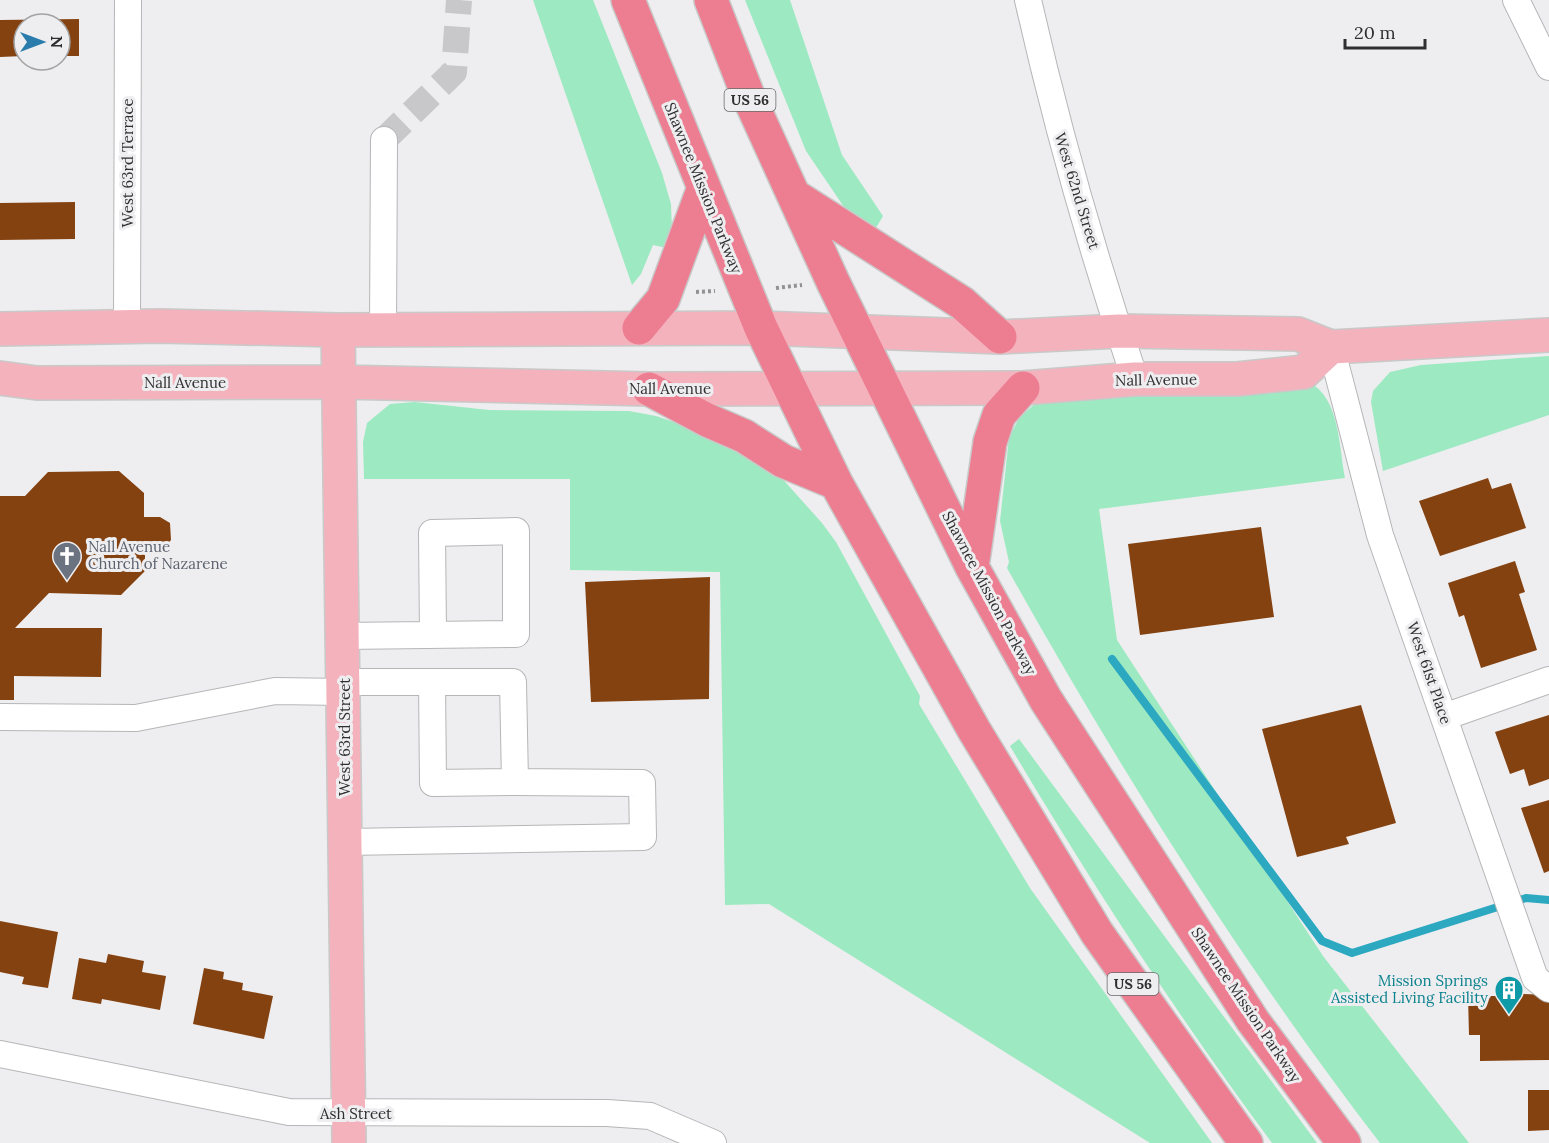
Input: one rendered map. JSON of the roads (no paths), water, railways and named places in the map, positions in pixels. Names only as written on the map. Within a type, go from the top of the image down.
[{"type":"highway","name":"Shawnee Mission Parkway","points":[[628,0],[703,190],[761,328],[788,389],[836,483],[968,720],[1097,933],[1246,1143]]},
{"type":"highway","name":"Shawnee Mission Parkway","points":[[711,0],[747,93],[833,282],[972,567],[1046,700],[1253,1021],[1344,1143]]},
{"type":"highway","points":[[639,328],[663,299],[703,190]]},
{"type":"highway","points":[[796,197],[962,303],[1000,337]]},
{"type":"highway","points":[[972,567],[990,442],[999,415],[1023,388]]},
{"type":"highway","points":[[649,389],[707,420],[744,436],[783,461],[836,483]]},
{"type":"main road","points":[[0,330],[127,326],[338,330],[761,328],[1000,337],[1119,332],[1298,334],[1331,347],[1549,335]]},
{"type":"main road","name":"West 63rd Street","points":[[338,330],[345,687],[349,1129]]},
{"type":"main road","name":"Nall Avenue","points":[[0,378],[37,383],[339,382],[649,389],[1023,388],[1135,379],[1237,379],[1305,372],[1331,347]]},
{"type":"street","name":"West 63rd Terrace","points":[[127,326],[128,0]]},
{"type":"street","name":"West 62nd Street","points":[[1028,0],[1052,105],[1135,379]]},
{"type":"street","points":[[1516,0],[1549,67]]},
{"type":"street","points":[[383,330],[384,140]]},
{"type":"street","name":"West 61st Place","points":[[1331,347],[1380,535],[1535,978],[1549,989]]},
{"type":"street","points":[[343,636],[516,634],[516,531],[432,534],[433,634]]},
{"type":"street","points":[[1444,717],[1549,680]]},
{"type":"street","points":[[345,842],[643,837],[642,783],[434,783],[432,682]]},
{"type":"street","points":[[0,717],[136,718],[275,691],[432,682],[513,682],[515,782]]},
{"type":"street","name":"Ash Street","points":[[0,1054],[289,1112],[349,1129],[607,1113],[650,1116],[713,1143]]},
{"type":"waterway","points":[[1112,659],[1322,941],[1352,953],[1526,898],[1549,900]]},
{"type":"tunnel","points":[[384,140],[454,72],[459,0]]},
{"type":"place","name":"Nall Avenue Church of Nazarene","points":[[67,582]]},
{"type":"place","name":"Mission Springs Assisted Living Facility","points":[[1509,1016]]}]
